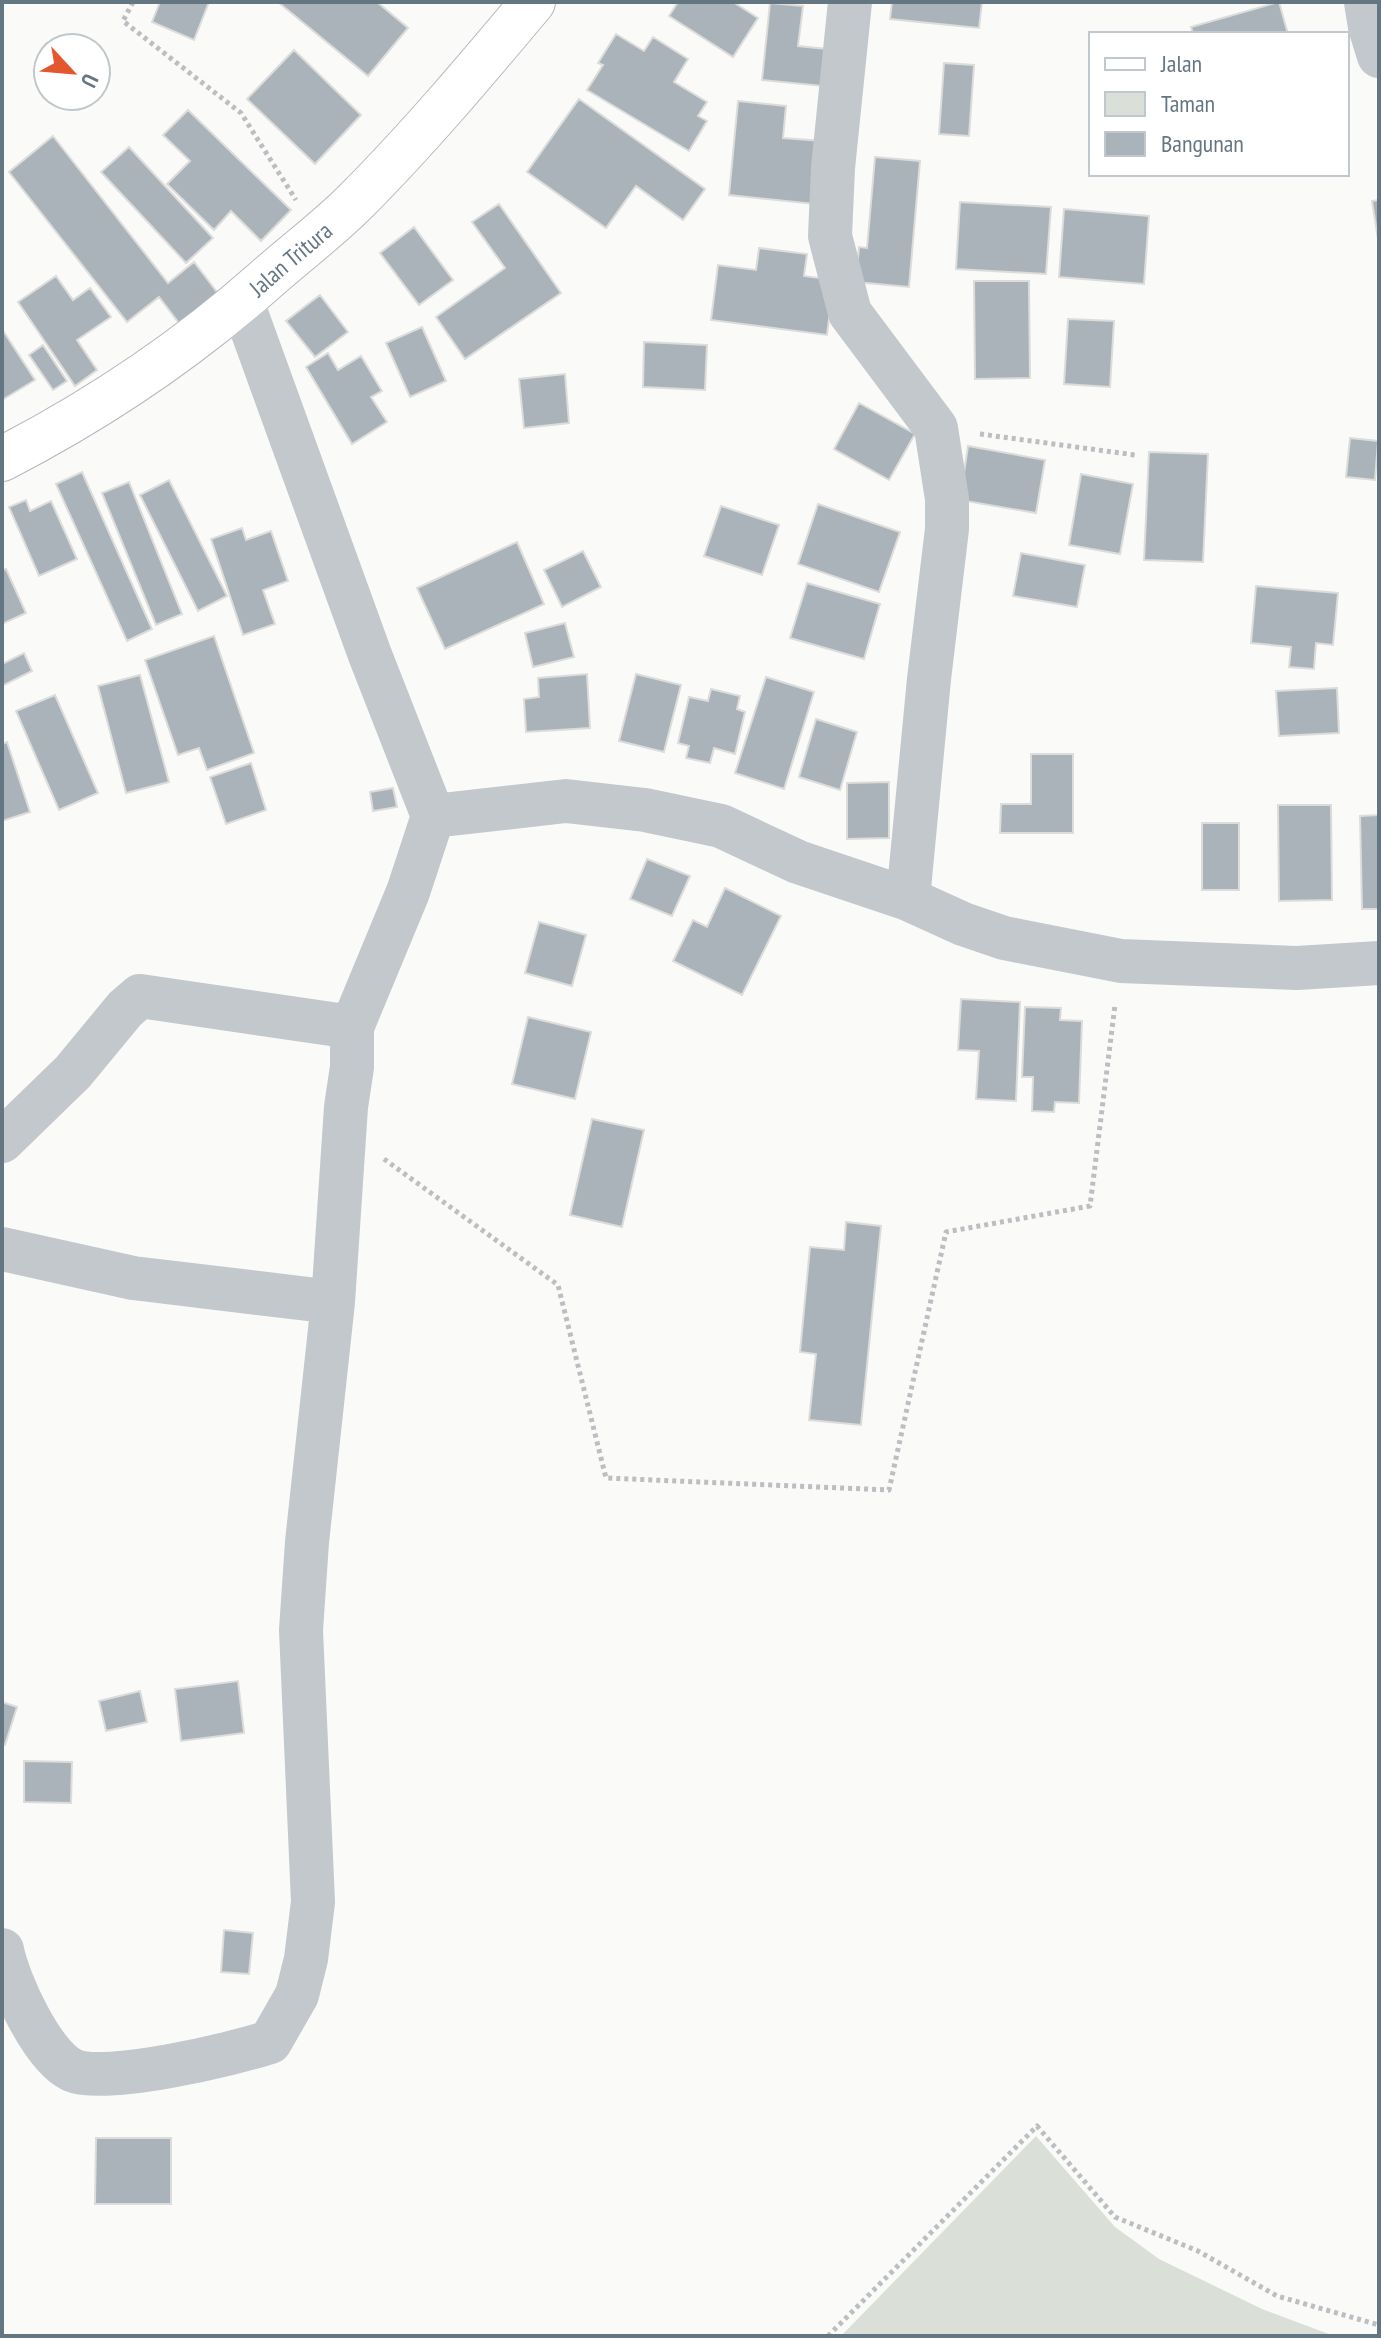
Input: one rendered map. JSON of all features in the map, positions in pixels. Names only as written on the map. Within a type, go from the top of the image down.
[{"type":"street","name":"Jalan Tritura","points":[[2,459],[60,430],[137,379],[242,302],[318,236],[383,172],[486,59],[533,2]]},
{"type":"street","points":[[850,2],[833,168],[830,236],[850,313],[936,428],[946,487],[947,529],[908,899]]},
{"type":"street","points":[[1366,2],[1379,56]]},
{"type":"street","points":[[2,1950],[18,1998],[47,2047],[70,2069],[95,2075],[227,2055],[270,2042],[297,1995],[306,1959],[313,1902],[303,1699],[303,1585],[333,1302],[352,1067],[352,1027],[408,892],[433,816],[370,655],[242,302]]},
{"type":"street","points":[[433,816],[566,801],[645,810],[721,826],[798,862],[908,899],[963,924],[1004,938],[1121,961],[1297,968],[1379,963]]},
{"type":"street","points":[[2,1141],[73,1072],[125,1009],[140,996],[352,1027]]},
{"type":"street","points":[[2,1249],[133,1278],[333,1302]]},
{"type":"path","points":[[133,2],[123,21],[241,113],[318,236]]},
{"type":"path","points":[[936,428],[1135,455]]},
{"type":"path","points":[[345,1130],[558,1285],[606,1478],[889,1490],[946,1232],[1090,1206],[1121,961]]},
{"type":"path","points":[[828,2336],[1037,2126],[1115,2217],[1198,2251],[1277,2296],[1379,2325]]},
{"type":"green space","points":[[1036,2136],[1115,2227],[1159,2259],[1262,2309],[1334,2336],[841,2336]]},
{"type":"building","points":[[160,2],[209,2],[194,40],[152,22]]},
{"type":"building","points":[[278,2],[377,2],[408,28],[368,76]]},
{"type":"building","points":[[678,2],[733,2],[758,18],[733,57],[669,16]]},
{"type":"building","points":[[892,2],[982,2],[979,28],[890,19]]},
{"type":"building","points":[[1279,2],[1287,32],[1192,32],[1191,27]]},
{"type":"building","points":[[770,3],[803,6],[798,46],[837,50],[833,87],[762,80]]},
{"type":"building","points":[[616,34],[644,51],[653,37],[688,59],[674,82],[707,102],[698,116],[707,121],[689,151],[587,90],[603,65],[598,63]]},
{"type":"building","points":[[294,50],[361,115],[315,164],[247,99]]},
{"type":"building","points":[[944,63],[974,65],[969,136],[939,134]]},
{"type":"building","points":[[579,99],[705,189],[683,220],[636,186],[606,228],[527,172]]},
{"type":"building","points":[[738,101],[786,106],[783,138],[822,141],[815,204],[729,195]]},
{"type":"building","points":[[188,110],[291,210],[261,241],[231,211],[214,230],[167,184],[190,161],[163,135]]},
{"type":"building","points":[[53,136],[168,283],[194,262],[223,300],[185,331],[159,297],[127,322],[9,172]]},
{"type":"building","points":[[129,147],[213,238],[186,263],[101,172]]},
{"type":"building","points":[[875,157],[920,161],[909,287],[856,282],[859,247],[867,248]]},
{"type":"building","points":[[1379,200],[1379,239],[1378,239],[1372,201]]},
{"type":"building","points":[[960,202],[1051,207],[1046,274],[956,269]]},
{"type":"building","points":[[499,204],[561,293],[465,359],[436,317],[505,268],[472,222]]},
{"type":"building","points":[[1064,209],[1149,216],[1144,284],[1059,277]]},
{"type":"building","points":[[414,227],[453,280],[419,305],[380,253]]},
{"type":"building","points":[[759,248],[807,254],[804,276],[834,280],[827,335],[711,320],[718,265],[756,270]]},
{"type":"building","points":[[56,276],[73,300],[90,288],[111,317],[77,340],[97,370],[75,386],[18,302]]},
{"type":"building","points":[[974,281],[1029,281],[1030,378],[975,379]]},
{"type":"building","points":[[320,295],[348,332],[315,357],[286,321]]},
{"type":"building","points":[[1068,319],[1114,321],[1110,387],[1064,384]]},
{"type":"building","points":[[422,327],[446,381],[410,397],[386,343]]},
{"type":"building","points":[[2,329],[35,380],[2,400]]},
{"type":"building","points":[[644,342],[707,345],[705,390],[643,387]]},
{"type":"building","points":[[43,345],[67,381],[53,390],[29,355]]},
{"type":"building","points":[[328,353],[338,370],[361,356],[382,391],[371,397],[387,422],[352,444],[306,367]]},
{"type":"building","points":[[565,374],[569,423],[524,428],[519,379]]},
{"type":"building","points":[[859,403],[915,434],[889,480],[834,449]]},
{"type":"building","points":[[1350,438],[1378,441],[1375,480],[1346,477]]},
{"type":"building","points":[[968,446],[1045,460],[1036,513],[960,500]]},
{"type":"building","points":[[1149,452],[1208,454],[1203,562],[1144,560]]},
{"type":"building","points":[[82,472],[152,629],[127,641],[56,484]]},
{"type":"building","points":[[1081,474],[1133,484],[1120,554],[1069,545]]},
{"type":"building","points":[[169,480],[227,596],[198,611],[140,495]]},
{"type":"building","points":[[129,482],[182,614],[156,625],[102,493]]},
{"type":"building","points":[[26,500],[30,511],[51,501],[77,559],[39,576],[9,507]]},
{"type":"building","points":[[818,504],[900,532],[879,592],[798,564]]},
{"type":"building","points":[[721,506],[779,525],[762,575],[704,556]]},
{"type":"building","points":[[242,528],[246,540],[271,531],[288,581],[263,590],[275,624],[243,635],[211,539]]},
{"type":"building","points":[[517,542],[544,604],[445,649],[417,588]]},
{"type":"building","points":[[583,551],[601,587],[562,607],[544,570]]},
{"type":"building","points":[[1021,553],[1085,565],[1077,607],[1013,596]]},
{"type":"building","points":[[6,569],[26,613],[2,624],[2,570]]},
{"type":"building","points":[[807,583],[880,604],[864,659],[790,638]]},
{"type":"building","points":[[1256,586],[1338,593],[1333,645],[1316,643],[1314,669],[1289,667],[1291,647],[1251,643]]},
{"type":"building","points":[[565,623],[574,657],[533,667],[525,633]]},
{"type":"building","points":[[214,636],[254,753],[207,770],[199,748],[178,755],[145,660]]},
{"type":"building","points":[[24,653],[32,671],[2,686],[2,664]]},
{"type":"building","points":[[587,674],[590,728],[526,732],[524,699],[539,697],[538,678]]},
{"type":"building","points":[[636,674],[681,685],[664,752],[619,741]]},
{"type":"building","points":[[140,675],[169,782],[126,793],[98,686]]},
{"type":"building","points":[[766,677],[814,692],[784,789],[735,773]]},
{"type":"building","points":[[1337,688],[1339,733],[1279,736],[1276,691]]},
{"type":"building","points":[[711,689],[740,696],[737,709],[745,712],[735,754],[714,748],[710,763],[686,758],[689,746],[678,743],[689,697],[708,701]]},
{"type":"building","points":[[55,695],[98,793],[59,810],[16,711]]},
{"type":"building","points":[[816,719],[857,732],[840,790],[799,777]]},
{"type":"building","points":[[7,742],[30,812],[2,821],[2,744]]},
{"type":"building","points":[[1031,754],[1073,754],[1073,833],[1000,833],[1001,804],[1031,804]]},
{"type":"building","points":[[251,763],[266,810],[226,824],[210,777]]},
{"type":"building","points":[[889,782],[889,838],[847,839],[847,783]]},
{"type":"building","points":[[393,788],[397,807],[373,811],[370,792]]},
{"type":"building","points":[[1278,805],[1331,805],[1332,900],[1279,901]]},
{"type":"building","points":[[1379,815],[1379,909],[1362,909],[1360,816]]},
{"type":"building","points":[[1202,823],[1239,823],[1239,890],[1202,890]]},
{"type":"building","points":[[647,859],[690,876],[672,916],[630,899]]},
{"type":"building","points":[[725,888],[781,916],[742,995],[673,961],[693,920],[707,927]]},
{"type":"building","points":[[539,922],[586,935],[572,986],[525,973]]},
{"type":"building","points":[[961,999],[1020,1002],[1016,1101],[976,1099],[979,1051],[958,1050]]},
{"type":"building","points":[[1025,1007],[1061,1008],[1060,1020],[1082,1021],[1079,1103],[1055,1102],[1054,1112],[1032,1111],[1033,1077],[1022,1077]]},
{"type":"building","points":[[528,1017],[591,1032],[575,1099],[512,1084]]},
{"type":"building","points":[[592,1119],[644,1130],[622,1227],[570,1215]]},
{"type":"building","points":[[846,1222],[881,1226],[861,1425],[809,1420],[816,1354],[800,1352],[810,1247],[844,1250]]},
{"type":"building","points":[[238,1681],[244,1733],[181,1741],[175,1689]]},
{"type":"building","points":[[140,1691],[147,1722],[106,1731],[99,1701]]},
{"type":"building","points":[[2,1702],[17,1707],[5,1745],[2,1744]]},
{"type":"building","points":[[24,1761],[72,1762],[71,1803],[24,1802]]},
{"type":"building","points":[[224,1930],[253,1933],[249,1974],[221,1972]]},
{"type":"building","points":[[96,2138],[171,2138],[171,2204],[95,2204]]}]
